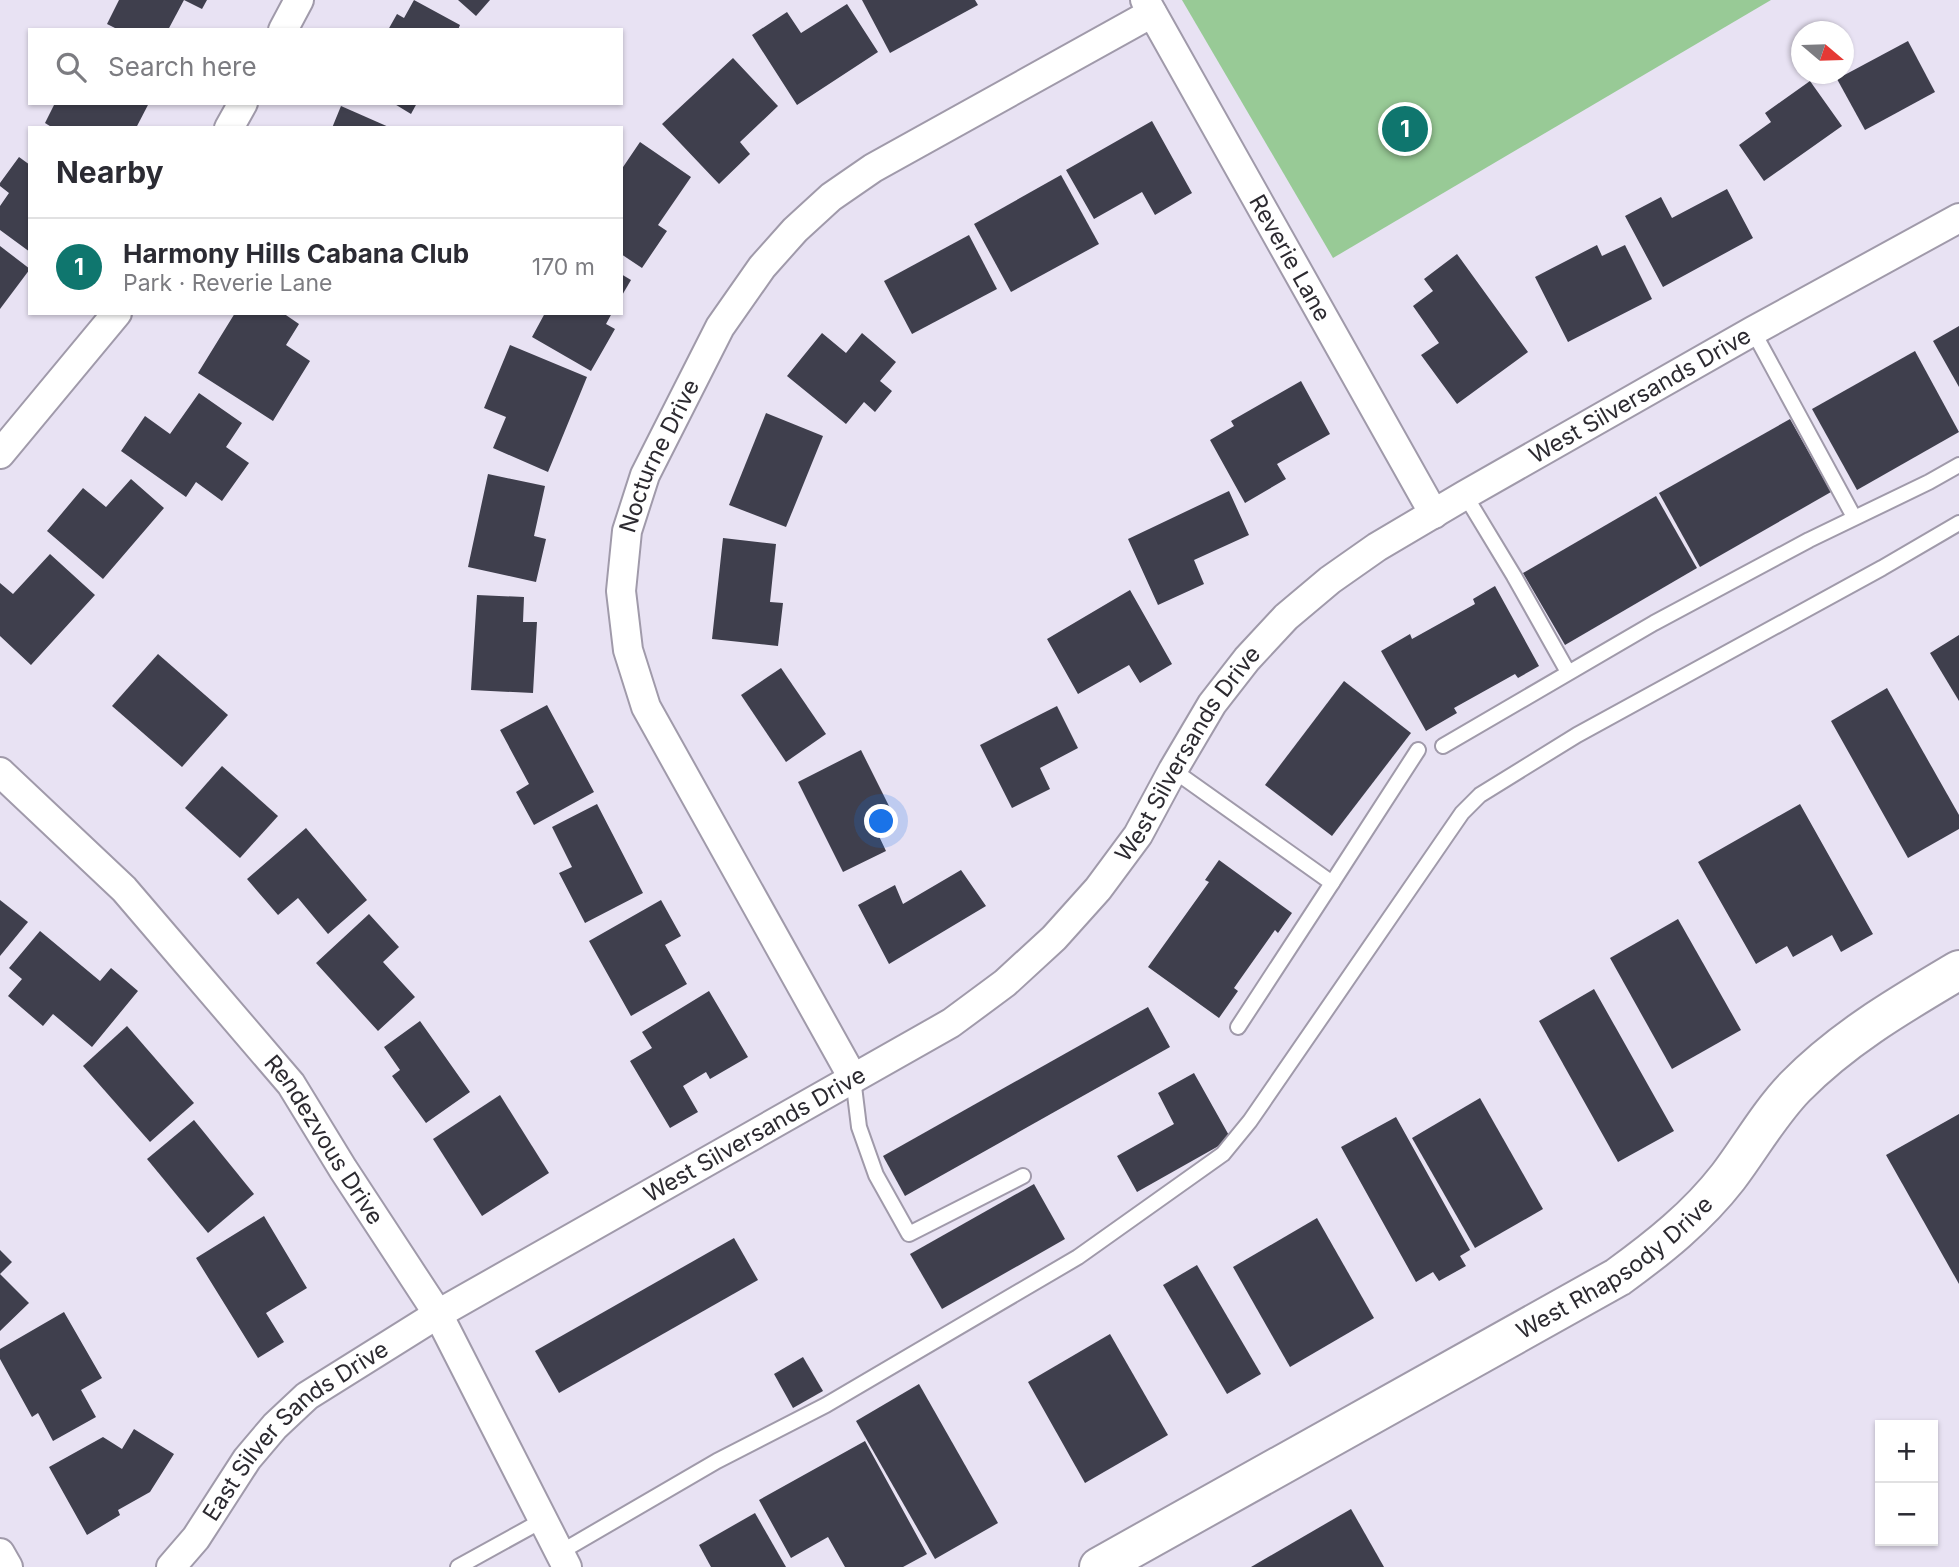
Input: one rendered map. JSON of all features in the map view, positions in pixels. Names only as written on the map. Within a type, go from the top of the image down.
[{"type":"street","points":[[284,28],[299,0]]},
{"type":"street","name":"Reverie Lane","points":[[1148,6],[1434,514]]},
{"type":"street","name":"Nocturne Drive","points":[[853,1078],[646,707],[628,650],[621,591],[627,531],[645,475],[720,327],[762,267],[795,230],[831,197],[873,168],[1148,6]]},
{"type":"street","points":[[230,126],[242,105]]},
{"type":"street","name":"West Silversands Drive","points":[[438,1314],[951,1023],[1005,983],[1054,939],[1098,889],[1138,835],[1212,704],[1247,659],[1286,617],[1330,580],[1377,547],[1465,495],[1753,331],[1959,218]]},
{"type":"street","points":[[0,454],[115,315]]},
{"type":"street","name":"Rendezvous Drive","points":[[0,772],[124,889],[291,1084],[438,1314],[563,1560]]},
{"type":"street","name":"West Rhapsody Drive","points":[[1098,1567],[1618,1277],[1658,1248],[1694,1215],[1726,1179],[1792,1090],[1821,1062],[1863,1028],[1959,971]]},
{"type":"street","name":"East Silver Sands Drive","points":[[171,1567],[196,1538],[247,1460],[275,1426],[307,1396],[438,1314]]},
{"type":"street","points":[[0,1553],[8,1567]]},
{"type":"lane","points":[[1753,331],[1854,517]]},
{"type":"lane","points":[[1443,746],[1654,623],[1854,517],[1959,465]]},
{"type":"lane","points":[[1465,495],[1568,672]]},
{"type":"lane","points":[[563,1560],[718,1461],[826,1405],[1078,1257],[1223,1154],[1250,1121],[1462,813],[1480,794],[1577,734],[1882,568],[1959,523]]},
{"type":"lane","points":[[1238,1027],[1418,750]]},
{"type":"lane","points":[[1173,770],[1332,883]]},
{"type":"lane","points":[[853,1078],[859,1126],[876,1175],[909,1234],[1023,1176]]},
{"type":"lane","points":[[458,1567],[543,1520]]},
{"type":"green space","points":[[1182,0],[1771,0],[1333,258]]},
{"type":"building","points":[[119,0],[184,0],[169,28],[115,28],[107,24]]},
{"type":"building","points":[[184,0],[207,0],[202,9]]},
{"type":"building","points":[[414,0],[460,25],[459,28],[389,28],[397,14],[404,18]]},
{"type":"building","points":[[458,0],[490,0],[476,16]]},
{"type":"building","points":[[862,0],[975,0],[978,5],[890,53]]},
{"type":"building","points":[[847,4],[878,52],[797,105],[752,35],[787,12],[801,33]]},
{"type":"building","points":[[1908,41],[1935,92],[1865,130],[1840,84],[1854,84],[1854,70]]},
{"type":"building","points":[[733,58],[778,106],[740,142],[750,154],[719,184],[662,124]]},
{"type":"building","points":[[1806,84],[1812,84],[1842,126],[1764,181],[1739,145],[1771,122],[1765,113]]},
{"type":"building","points":[[54,105],[148,105],[137,126],[50,126],[45,123]]},
{"type":"building","points":[[396,105],[416,105],[411,114]]},
{"type":"building","points":[[341,106],[386,126],[333,126]]},
{"type":"building","points":[[1152,121],[1192,193],[1155,215],[1142,192],[1094,219],[1066,170]]},
{"type":"building","points":[[640,142],[691,177],[658,225],[667,231],[642,268],[623,255],[623,167]]},
{"type":"building","points":[[19,157],[28,164],[28,251],[0,230],[0,206],[9,193],[0,183]]},
{"type":"building","points":[[1061,175],[1099,244],[1011,292],[974,224]]},
{"type":"building","points":[[1727,189],[1753,238],[1663,287],[1625,216],[1661,197],[1672,218]]},
{"type":"building","points":[[969,235],[997,289],[912,334],[884,281]]},
{"type":"building","points":[[1597,245],[1602,256],[1625,245],[1652,299],[1568,342],[1535,277]]},
{"type":"building","points":[[0,246],[28,267],[28,272],[0,309]]},
{"type":"building","points":[[1457,254],[1528,352],[1457,404],[1421,355],[1439,343],[1413,306],[1433,291],[1424,279]]},
{"type":"building","points":[[623,275],[631,280],[623,294]]},
{"type":"building","points":[[234,315],[286,315],[299,324],[286,345],[310,361],[273,421],[198,373]]},
{"type":"building","points":[[544,315],[611,315],[606,324],[615,329],[591,371],[532,337]]},
{"type":"building","points":[[1959,326],[1959,387],[1933,341]]},
{"type":"building","points":[[822,333],[846,353],[862,333],[896,362],[880,381],[892,391],[875,412],[864,402],[846,424],[787,376]]},
{"type":"building","points":[[510,345],[587,377],[548,472],[493,448],[506,417],[484,408]]},
{"type":"building","points":[[1915,351],[1959,432],[1857,490],[1812,409]]},
{"type":"building","points":[[1301,381],[1330,434],[1277,464],[1286,479],[1245,503],[1210,440],[1234,426],[1231,421]]},
{"type":"building","points":[[199,393],[242,423],[226,447],[249,463],[222,501],[196,482],[186,497],[121,451],[145,416],[170,434]]},
{"type":"building","points":[[766,413],[823,436],[786,527],[729,505]]},
{"type":"building","points":[[1790,419],[1831,492],[1700,567],[1659,493]]},
{"type":"building","points":[[488,474],[545,486],[534,536],[546,539],[536,582],[468,567]]},
{"type":"building","points":[[131,479],[164,508],[103,579],[47,531],[83,488],[106,507]]},
{"type":"building","points":[[1229,491],[1249,535],[1194,560],[1204,584],[1158,605],[1128,539]]},
{"type":"building","points":[[1656,496],[1697,568],[1565,645],[1523,573]]},
{"type":"building","points":[[723,538],[776,544],[770,602],[783,603],[778,646],[712,639]]},
{"type":"building","points":[[50,554],[95,595],[31,665],[0,636],[0,583],[13,594]]},
{"type":"building","points":[[1495,586],[1539,666],[1518,678],[1515,674],[1454,708],[1457,713],[1426,731],[1381,651],[1410,634],[1412,639],[1475,604],[1473,599]]},
{"type":"building","points":[[1130,590],[1172,664],[1140,683],[1129,665],[1078,694],[1047,639]]},
{"type":"building","points":[[477,595],[524,597],[523,622],[537,622],[533,693],[471,690]]},
{"type":"building","points":[[1959,635],[1959,701],[1930,653]]},
{"type":"building","points":[[158,654],[228,715],[182,767],[112,706]]},
{"type":"building","points":[[781,668],[826,734],[786,762],[741,695]]},
{"type":"building","points":[[1344,681],[1411,733],[1332,836],[1265,785]]},
{"type":"building","points":[[1887,688],[1959,815],[1959,829],[1908,858],[1831,721]]},
{"type":"building","points":[[547,705],[594,792],[534,825],[516,792],[529,784],[500,730]]},
{"type":"building","points":[[1057,706],[1078,748],[1040,768],[1050,789],[1012,808],[980,745]]},
{"type":"building","points":[[861,750],[897,822],[877,832],[886,851],[843,872],[798,782]]},
{"type":"building","points":[[222,766],[278,816],[240,858],[185,808]]},
{"type":"building","points":[[597,804],[643,893],[585,923],[559,873],[572,867],[552,827]]},
{"type":"building","points":[[1800,804],[1873,934],[1841,952],[1832,935],[1793,957],[1787,946],[1756,964],[1698,862]]},
{"type":"building","points":[[306,828],[367,900],[328,934],[298,898],[278,915],[247,879]]},
{"type":"building","points":[[1219,860],[1292,913],[1278,933],[1275,930],[1234,988],[1238,991],[1219,1018],[1148,967],[1209,882],[1205,880]]},
{"type":"building","points":[[961,870],[986,906],[889,964],[858,905],[895,885],[903,904]]},
{"type":"building","points":[[0,900],[28,922],[0,956]]},
{"type":"building","points":[[661,900],[681,936],[665,945],[687,984],[631,1016],[589,941]]},
{"type":"building","points":[[369,914],[399,947],[383,962],[415,997],[378,1031],[316,963]]},
{"type":"building","points":[[1678,919],[1741,1030],[1672,1069],[1610,958]]},
{"type":"building","points":[[40,931],[100,981],[111,968],[138,991],[92,1047],[53,1014],[43,1026],[8,996],[22,979],[9,968]]},
{"type":"building","points":[[1594,989],[1674,1131],[1618,1162],[1539,1021]]},
{"type":"building","points":[[709,991],[748,1057],[710,1079],[706,1072],[683,1086],[698,1112],[670,1128],[630,1061],[652,1048],[642,1032]]},
{"type":"building","points":[[1148,1007],[1170,1047],[905,1196],[883,1156]]},
{"type":"building","points":[[420,1021],[470,1092],[426,1123],[392,1076],[400,1070],[384,1047]]},
{"type":"building","points":[[127,1026],[194,1103],[150,1142],[83,1066]]},
{"type":"building","points":[[1194,1073],[1231,1139],[1137,1192],[1117,1156],[1174,1124],[1158,1093]]},
{"type":"building","points":[[500,1095],[549,1173],[482,1216],[433,1139]]},
{"type":"building","points":[[1480,1098],[1543,1209],[1475,1248],[1412,1138]]},
{"type":"building","points":[[1959,1114],[1959,1284],[1886,1155]]},
{"type":"building","points":[[1396,1117],[1470,1250],[1460,1256],[1466,1266],[1439,1281],[1433,1272],[1416,1282],[1341,1147]]},
{"type":"building","points":[[194,1120],[254,1194],[208,1233],[147,1159]]},
{"type":"building","points":[[1034,1184],[1065,1239],[942,1309],[910,1254]]},
{"type":"building","points":[[264,1216],[307,1288],[266,1313],[284,1342],[258,1358],[196,1258]]},
{"type":"building","points":[[1317,1218],[1374,1318],[1290,1367],[1233,1267]]},
{"type":"building","points":[[734,1238],[758,1280],[559,1393],[535,1351]]},
{"type":"building","points":[[0,1250],[12,1262],[0,1274]]},
{"type":"building","points":[[1197,1265],[1261,1374],[1227,1394],[1163,1285]]},
{"type":"building","points":[[0,1274],[29,1303],[0,1331]]},
{"type":"building","points":[[64,1312],[102,1378],[81,1390],[96,1417],[53,1441],[38,1413],[32,1417],[0,1359],[0,1349]]},
{"type":"building","points":[[1110,1334],[1168,1435],[1085,1483],[1028,1382]]},
{"type":"building","points":[[803,1357],[823,1391],[793,1408],[774,1374]]},
{"type":"building","points":[[919,1384],[998,1523],[935,1559],[856,1421]]},
{"type":"building","points":[[134,1429],[174,1454],[150,1492],[118,1510],[120,1515],[87,1535],[49,1467],[103,1437],[122,1449]]},
{"type":"building","points":[[865,1441],[927,1554],[903,1567],[845,1567],[828,1537],[791,1558],[759,1500]]},
{"type":"building","points":[[1351,1509],[1384,1567],[1251,1567]]},
{"type":"building","points":[[755,1513],[786,1567],[711,1567],[699,1545]]},
{"type":"place","name":"Harmony Hills Cabana Club","points":[[1405,129]]}]
